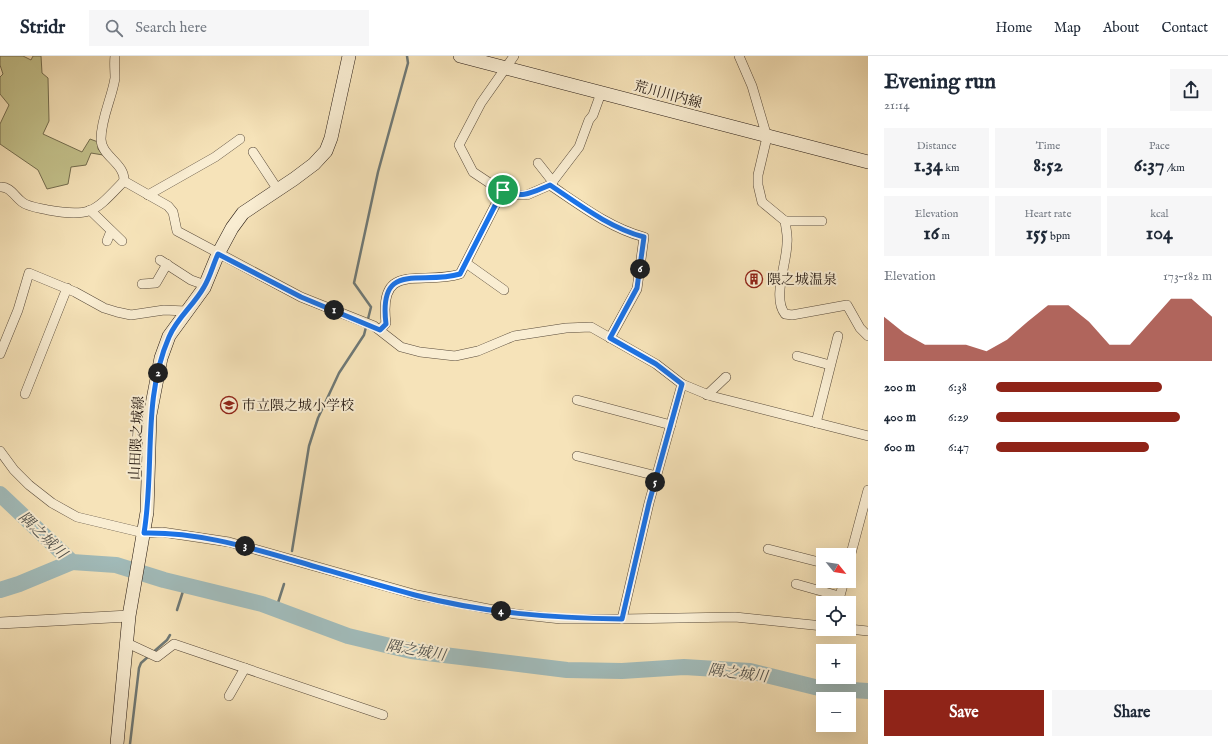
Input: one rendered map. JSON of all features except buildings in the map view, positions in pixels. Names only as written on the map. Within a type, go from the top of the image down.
[{"type":"main road","name":"山田隈之城線","points":[[116,744],[130,610],[149,492],[150,415],[156,383],[169,336],[205,285],[218,254],[232,228],[243,213],[314,164],[326,151],[331,138],[349,56]]},
{"type":"main road","name":"荒川川内線","points":[[460,56],[767,137],[868,162]]},
{"type":"street","points":[[0,187],[9,190],[23,203],[36,208],[81,214],[98,208],[124,181],[125,176],[121,169],[104,150],[101,140],[115,78],[115,56]]},
{"type":"street","points":[[514,56],[507,69],[481,103],[458,145],[473,172],[514,195],[527,195],[551,183],[579,147],[601,93]]},
{"type":"street","points":[[739,56],[752,86],[767,137],[758,175],[758,185],[762,202],[785,222],[822,221]]},
{"type":"street","points":[[148,194],[215,157],[240,139]]},
{"type":"street","points":[[253,152],[278,190]]},
{"type":"street","points":[[538,163],[551,183],[590,211],[627,232],[644,237],[637,288],[610,338]]},
{"type":"street","points":[[124,181],[168,206],[173,212],[177,231],[301,297],[372,326],[401,347],[420,352],[455,356],[478,351],[514,336],[566,328],[591,327],[656,364],[682,384],[708,395],[868,436]]},
{"type":"street","points":[[372,326],[386,324],[384,307],[386,294],[396,282],[409,278],[448,278],[460,274],[503,190]]},
{"type":"street","points":[[90,210],[122,241]]},
{"type":"street","points":[[785,222],[787,243],[780,296],[781,309],[785,314],[792,315],[847,305],[860,328],[868,336]]},
{"type":"street","points":[[107,241],[111,231]]},
{"type":"street","points":[[142,284],[156,284],[163,262],[191,280],[205,285]]},
{"type":"street","points":[[466,263],[504,290]]},
{"type":"street","points":[[0,354],[18,310],[29,273],[67,288],[104,308],[117,312],[131,315],[164,310],[186,311]]},
{"type":"street","points":[[25,394],[67,288]]},
{"type":"street","points":[[816,423],[838,336]]},
{"type":"street","points":[[797,356],[830,365]]},
{"type":"street","points":[[708,395],[726,377]]},
{"type":"street","points":[[622,619],[657,476],[682,384]]},
{"type":"street","points":[[577,400],[671,425]]},
{"type":"street","points":[[0,451],[14,470],[29,485],[64,510],[90,521],[143,535],[162,532],[229,542],[416,595],[515,614],[561,619],[735,617],[816,625]]},
{"type":"street","points":[[578,456],[657,476]]},
{"type":"street","points":[[852,548],[868,490]]},
{"type":"street","points":[[768,549],[816,561]]},
{"type":"street","points":[[796,584],[828,596]]},
{"type":"street","points":[[0,623],[130,610]]},
{"type":"street","points":[[856,630],[868,631]]},
{"type":"street","points":[[127,643],[157,657],[174,644],[383,715]]},
{"type":"street","points":[[229,696],[245,668]]},
{"type":"shaded area","points":[[0,56],[23,56],[31,60],[33,56],[41,56],[42,73],[48,78],[49,121],[43,134],[82,152],[90,139],[98,142],[98,149],[103,155],[91,153],[86,165],[71,167],[68,184],[47,189],[38,170],[0,144],[0,124],[9,105],[0,94],[0,77],[3,74],[0,65]]},
{"type":"waterway","points":[[292,551],[309,446],[318,418],[339,373],[364,335],[371,307],[354,283],[378,172],[408,63],[407,56]]},
{"type":"waterway","name":"隅之城川","points":[[0,494],[72,562],[116,565],[164,580],[262,604],[348,636],[411,651],[567,670],[622,671],[684,667],[750,671],[819,688],[868,691]]},
{"type":"waterway","points":[[0,590],[19,584],[72,562]]},
{"type":"waterway","points":[[276,609],[284,584]]},
{"type":"waterway","points":[[177,610],[185,585]]},
{"type":"waterway","points":[[130,744],[139,668],[141,663],[167,640],[170,635]]},
{"type":"place","name":"隈之城温泉","points":[[754,279]]},
{"type":"place","name":"市立隈之城小学校","points":[[229,405]]},
{"type":"route","points":[[550,185],[590,211],[627,232],[644,237],[637,288],[610,338],[656,364],[682,384],[649,503],[622,619],[561,619],[515,614],[416,595],[229,542],[162,532],[144,533],[149,492],[150,415],[162,358],[169,336],[204,288],[218,254],[301,297],[374,326],[380,330],[386,324],[384,307],[386,294],[396,282],[409,278],[448,278],[460,274],[503,190],[514,195],[527,195],[550,185]]}]
